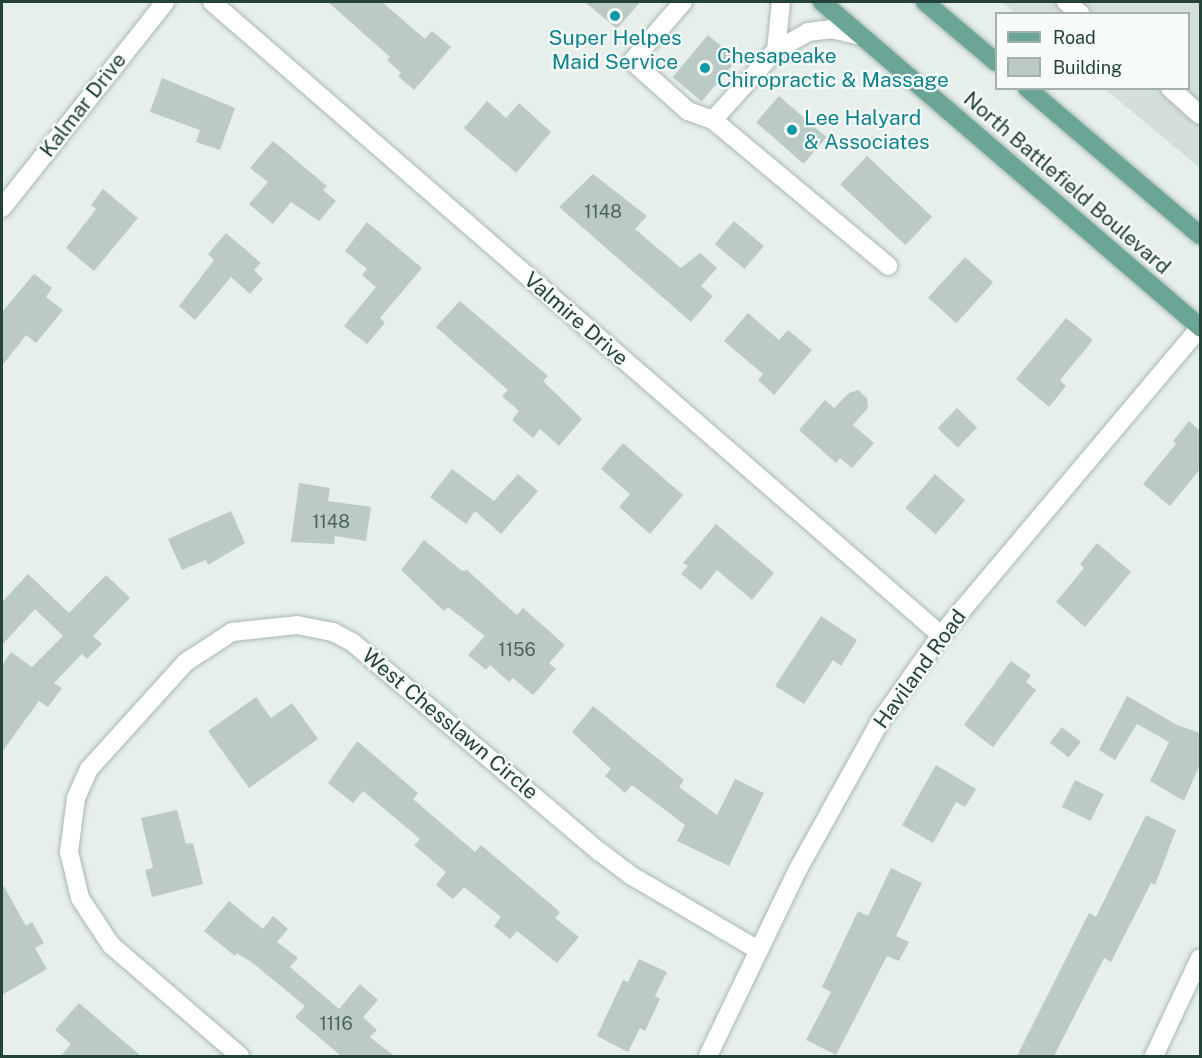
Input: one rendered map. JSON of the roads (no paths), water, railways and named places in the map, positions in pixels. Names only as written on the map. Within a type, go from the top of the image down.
[{"type":"main road","name":"North Battlefield Boulevard","points":[[822,2],[1200,327]]},
{"type":"main road","points":[[925,2],[995,61]]},
{"type":"main road","points":[[1030,90],[1200,235]]},
{"type":"street","name":"Kalmar Drive","points":[[2,208],[165,2]]},
{"type":"street","name":"Valmire Drive","points":[[212,2],[941,635]]},
{"type":"street","points":[[683,2],[632,62],[688,111],[713,120],[888,266]]},
{"type":"street","points":[[776,50],[781,2]]},
{"type":"street","points":[[1066,2],[1078,12]]},
{"type":"street","points":[[713,120],[776,50],[808,32],[831,28],[861,36]]},
{"type":"street","points":[[1172,90],[1200,115]]},
{"type":"street","name":"Haviland Road","points":[[708,1056],[758,950],[881,720],[941,635],[1200,327]]},
{"type":"street","name":"West Chesslawn Circle","points":[[240,1056],[111,945],[80,898],[69,852],[76,798],[89,769],[186,662],[232,632],[280,624],[333,632],[381,663],[632,876],[758,950]]},
{"type":"street","points":[[1154,1056],[1200,958]]},
{"type":"place","name":"Super Helpes Maid Service","points":[[615,16]]},
{"type":"place","name":"Chesapeake Chiropractic & Massage","points":[[705,68]]},
{"type":"place","name":"Lee Halyard & Associates","points":[[792,130]]}]
